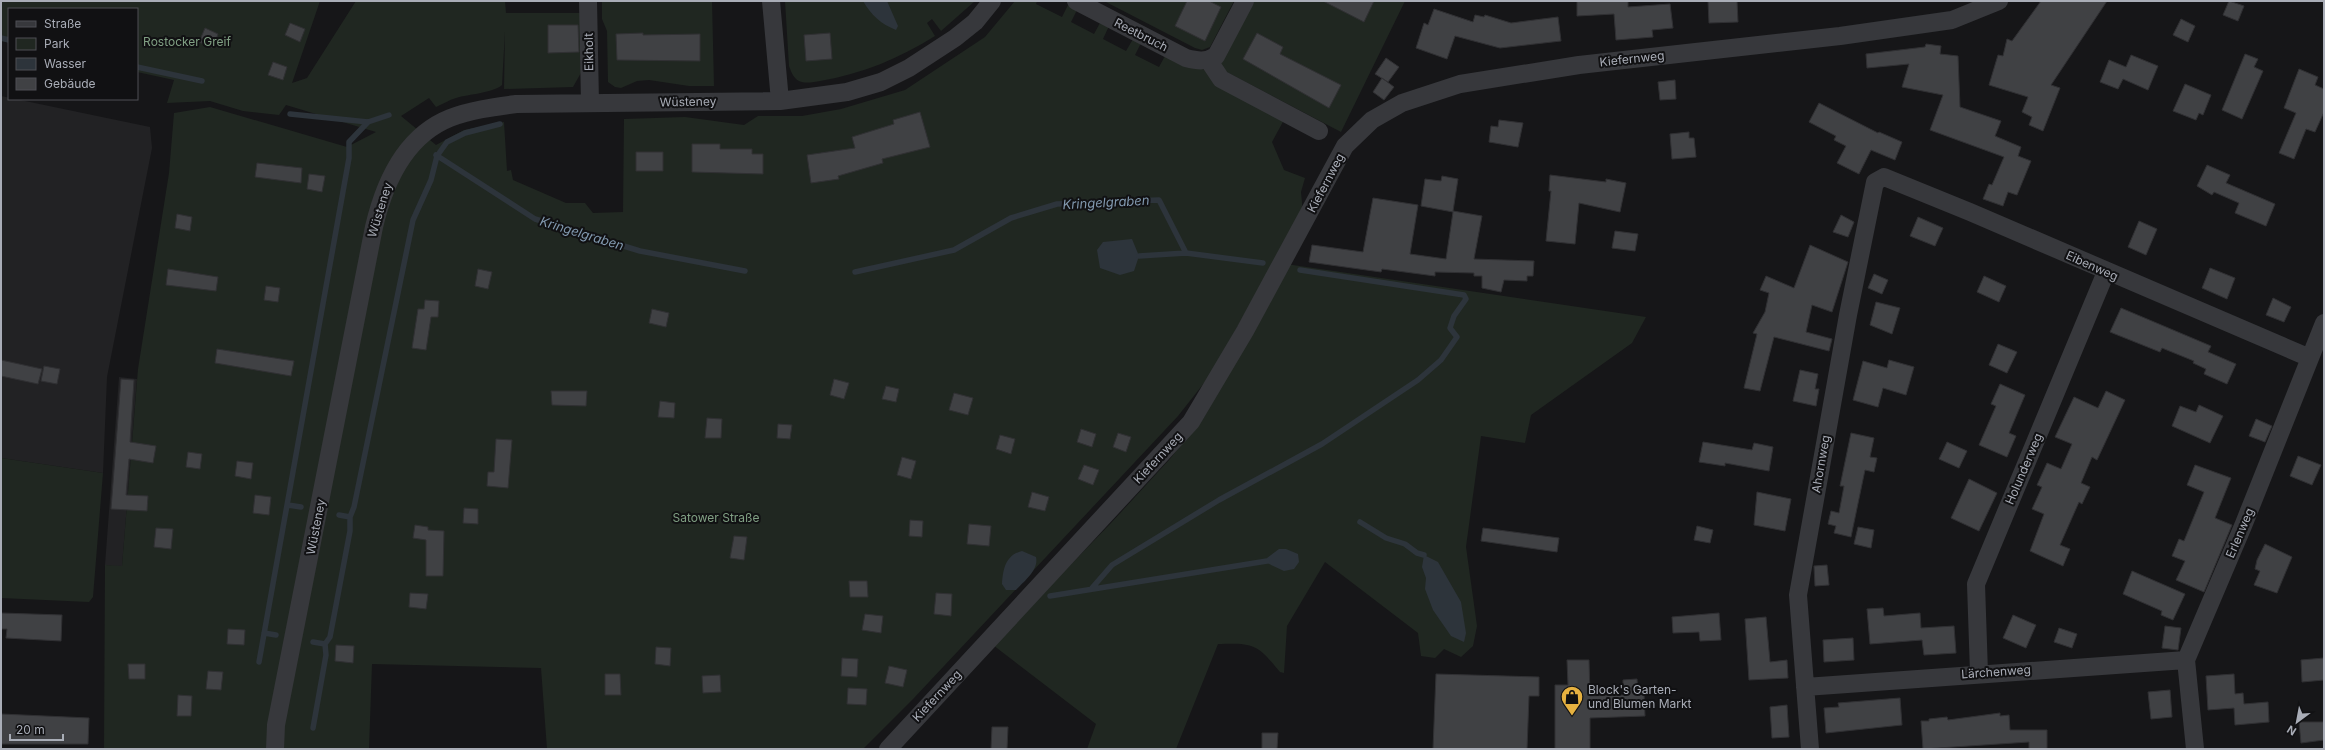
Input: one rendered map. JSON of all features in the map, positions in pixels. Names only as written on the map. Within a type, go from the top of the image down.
[{"type":"street","name":"Eikholt","points":[[588,1],[590,103]]},
{"type":"street","points":[[772,1],[780,100]]},
{"type":"street","name":"Wüsteney","points":[[275,749],[276,725],[341,403],[350,344],[376,216],[389,179],[409,148],[430,130],[449,118],[483,108],[516,104],[780,100],[847,92],[881,82],[909,68],[955,38],[975,22],[992,1]]},
{"type":"street","name":"Reetbruch","points":[[1076,1],[1186,58],[1197,61],[1209,60]]},
{"type":"street","points":[[1245,1],[1216,56],[1209,60],[1221,79],[1319,131]]},
{"type":"street","name":"Kiefernweg","points":[[888,749],[1191,422],[1245,331],[1346,146],[1372,120],[1402,103],[1460,84],[1579,65],[1840,36],[1952,20],[1999,1]]},
{"type":"street","name":"Eibenweg","points":[[1875,182],[1884,177],[1970,212],[2106,272],[2310,358]]},
{"type":"street","name":"Ahornweg","points":[[1810,749],[1798,595],[1848,316],[1875,182]]},
{"type":"street","name":"Holunderweg","points":[[1979,673],[1976,584],[2106,272]]},
{"type":"street","name":"Erlenweg","points":[[2195,749],[2186,660],[2243,526],[2324,323]]},
{"type":"street","name":"Lärchenweg","points":[[1805,687],[1979,673],[2186,660]]},
{"type":"shaded area","points":[[1,96],[8,97],[8,100],[20,100],[150,127],[152,148],[107,377],[103,473],[1,458]]},
{"type":"shaded area","points":[[119,377],[137,379],[122,567],[105,565]]},
{"type":"green space","points":[[1,1],[320,1],[292,83],[307,78],[356,1],[505,1],[506,13],[581,13],[582,71],[573,87],[504,89],[505,31],[502,85],[487,92],[453,99],[436,107],[429,98],[401,116],[436,145],[464,130],[504,122],[507,171],[511,170],[513,180],[566,203],[585,203],[593,213],[623,212],[624,119],[685,117],[744,125],[758,116],[802,116],[841,109],[905,90],[985,37],[1015,1],[1037,1],[1036,4],[1062,17],[1068,5],[1077,10],[1071,22],[1094,34],[1100,23],[1109,26],[1103,39],[1126,51],[1133,39],[1141,43],[1135,55],[1159,67],[1165,56],[1208,71],[1285,118],[1272,142],[1284,170],[1305,178],[1301,192],[1303,213],[1208,378],[1178,416],[914,698],[863,749],[547,749],[541,668],[372,664],[369,749],[104,749],[105,565],[122,566],[138,369],[169,173],[174,113],[210,107],[347,147],[376,132],[286,105],[279,115],[243,111],[210,101],[167,103],[174,80],[138,72],[138,8],[8,8],[8,42],[1,41]]},
{"type":"green space","points":[[602,1],[712,1],[714,86],[689,86],[649,80],[637,81],[621,88],[615,87],[608,82],[607,31],[602,19]]},
{"type":"green space","points":[[785,1],[975,1],[941,31],[932,19],[927,23],[935,36],[894,58],[851,74],[807,83],[801,82],[795,78],[789,66]]},
{"type":"green space","points":[[1104,1],[1234,1],[1210,47],[1202,50],[1195,48]]},
{"type":"green space","points":[[1254,1],[1405,1],[1341,132],[1221,69],[1221,62]]},
{"type":"green space","points":[[1286,264],[1646,317],[1632,343],[1531,415],[1525,443],[1481,436],[1466,547],[1477,626],[1473,646],[1461,657],[1444,649],[1435,658],[1421,656],[1418,633],[1325,562],[1287,626],[1284,673],[1280,672],[1266,656],[1254,647],[1240,644],[1218,644],[1176,749],[1087,749],[1096,724],[993,645],[1112,522],[1169,460],[1204,417]]},
{"type":"green space","points":[[1,458],[103,473],[93,597],[89,602],[1,598]]},
{"type":"water","points":[[863,1],[887,1],[898,26],[896,30],[886,25],[869,11]]},
{"type":"water","points":[[1132,239],[1139,256],[1134,271],[1120,275],[1100,268],[1097,250],[1103,242]]},
{"type":"water","points":[[1279,549],[1286,549],[1298,554],[1299,562],[1294,569],[1284,571],[1267,563],[1267,558]]},
{"type":"water","points":[[1022,551],[1036,557],[1033,571],[1016,590],[1006,590],[1002,584],[1004,568],[1012,556]]},
{"type":"water","points":[[1424,555],[1438,562],[1461,602],[1466,633],[1464,642],[1451,636],[1433,610],[1425,589],[1426,578],[1422,567]]},
{"type":"building","points":[[1187,1],[1209,1],[1221,7],[1205,41],[1175,26]]},
{"type":"building","points":[[1323,1],[1374,1],[1364,22]]},
{"type":"building","points":[[1577,1],[1628,1],[1628,7],[1670,4],[1673,28],[1652,30],[1653,37],[1616,40],[1614,14],[1577,16]]},
{"type":"building","points":[[1708,1],[1737,1],[1738,22],[1709,23]]},
{"type":"building","points":[[2041,1],[2107,1],[2051,85],[2060,88],[2043,131],[2029,125],[2032,117],[2022,112],[2028,97],[1989,85],[1998,55],[2003,56],[2007,39],[2012,41]]},
{"type":"building","points":[[2229,1],[2244,6],[2238,21],[2223,15]]},
{"type":"building","points":[[1434,9],[1473,22],[1475,15],[1484,17],[1485,15],[1511,23],[1558,17],[1561,41],[1500,48],[1455,36],[1447,59],[1416,48],[1424,23],[1428,25]]},
{"type":"building","points":[[2181,19],[2195,26],[2188,42],[2173,35]]},
{"type":"building","points":[[290,23],[305,29],[300,42],[285,35]]},
{"type":"building","points":[[548,25],[578,25],[579,52],[548,53]]},
{"type":"building","points":[[205,28],[218,34],[213,48],[199,42]]},
{"type":"building","points":[[643,33],[643,35],[700,34],[700,61],[617,60],[616,34]]},
{"type":"building","points":[[830,33],[832,59],[806,61],[804,35]]},
{"type":"building","points":[[1257,33],[1283,47],[1280,54],[1341,85],[1329,108],[1243,59]]},
{"type":"building","points":[[1926,44],[1941,46],[1940,54],[1958,56],[1960,107],[2001,121],[1995,136],[2021,147],[2018,156],[2031,161],[2017,195],[2008,192],[2003,206],[1983,199],[1989,184],[1992,185],[2004,157],[1930,130],[1943,95],[1902,87],[1909,64],[1867,68],[1866,54],[1925,47]]},
{"type":"building","points":[[2245,54],[2258,59],[2254,67],[2263,71],[2242,119],[2222,110]]},
{"type":"building","points":[[2131,55],[2158,66],[2148,90],[2123,79],[2118,89],[2100,82],[2109,60],[2126,67]]},
{"type":"building","points":[[1386,58],[1399,67],[1388,82],[1375,74]]},
{"type":"building","points":[[273,62],[287,67],[283,80],[268,75]]},
{"type":"building","points":[[2299,69],[2318,77],[2315,85],[2324,89],[2324,112],[2315,132],[2306,129],[2294,159],[2279,153],[2296,113],[2284,108]]},
{"type":"building","points":[[1382,78],[1394,87],[1384,100],[1373,92]]},
{"type":"building","points":[[1675,80],[1676,99],[1660,100],[1658,82]]},
{"type":"building","points":[[2185,84],[2211,95],[2203,115],[2199,113],[2196,120],[2173,111]]},
{"type":"building","points":[[1819,103],[1878,133],[1879,132],[1902,142],[1895,160],[1871,150],[1859,174],[1837,163],[1846,146],[1834,140],[1836,136],[1809,122]]},
{"type":"building","points":[[920,112],[930,147],[882,159],[883,163],[838,176],[839,179],[811,183],[807,155],[855,148],[852,137],[894,124],[893,120]]},
{"type":"building","points":[[1499,120],[1523,123],[1518,147],[1489,142],[1491,126],[1498,127]]},
{"type":"building","points":[[1689,132],[1689,138],[1694,138],[1696,157],[1672,159],[1670,134]]},
{"type":"building","points":[[692,144],[720,144],[720,149],[752,149],[752,154],[763,154],[763,174],[692,172]]},
{"type":"building","points":[[636,152],[663,152],[663,171],[636,171]]},
{"type":"building","points":[[257,163],[302,168],[301,183],[255,177]]},
{"type":"building","points":[[2207,165],[2230,175],[2226,183],[2275,204],[2266,226],[2235,213],[2239,203],[2214,192],[2212,195],[2197,186]]},
{"type":"building","points":[[309,174],[325,176],[322,192],[307,189]]},
{"type":"building","points":[[1550,175],[1606,182],[1606,179],[1626,183],[1620,212],[1579,203],[1575,244],[1546,241],[1551,191],[1549,191]]},
{"type":"building","points":[[1442,176],[1458,179],[1453,211],[1482,216],[1474,259],[1534,261],[1533,276],[1527,276],[1527,281],[1504,280],[1501,292],[1482,288],[1482,276],[1474,276],[1474,273],[1435,272],[1435,276],[1382,269],[1381,272],[1309,262],[1312,245],[1363,252],[1373,198],[1418,205],[1410,254],[1446,259],[1453,212],[1421,206],[1425,179],[1441,181]]},
{"type":"building","points":[[177,214],[192,217],[190,231],[175,228]]},
{"type":"building","points":[[1841,215],[1854,222],[1848,237],[1833,232]]},
{"type":"building","points":[[1918,217],[1943,228],[1935,246],[1910,236]]},
{"type":"building","points":[[2139,221],[2157,229],[2146,255],[2128,247]]},
{"type":"building","points":[[1615,231],[1638,234],[1635,251],[1612,248]]},
{"type":"building","points":[[1810,245],[1848,262],[1832,312],[1812,305],[1806,332],[1832,339],[1829,351],[1774,337],[1760,391],[1744,388],[1757,334],[1753,333],[1765,312],[1769,293],[1760,290],[1766,276],[1794,288]]},
{"type":"building","points":[[2210,268],[2235,278],[2227,299],[2202,288]]},
{"type":"building","points":[[168,269],[218,277],[216,291],[166,285]]},
{"type":"building","points":[[478,269],[492,272],[488,289],[475,286]]},
{"type":"building","points":[[1874,274],[1888,280],[1882,294],[1868,288]]},
{"type":"building","points":[[1984,276],[2006,286],[1999,302],[1977,292]]},
{"type":"building","points":[[266,286],[280,288],[278,302],[264,300]]},
{"type":"building","points":[[2273,298],[2291,307],[2284,322],[2266,315]]},
{"type":"building","points":[[425,300],[439,301],[438,317],[431,317],[426,350],[412,348],[418,309],[424,309]]},
{"type":"building","points":[[1876,302],[1900,308],[1892,334],[1870,325]]},
{"type":"building","points":[[2121,308],[2211,346],[2208,352],[2236,364],[2227,384],[2204,374],[2206,369],[2193,363],[2194,361],[2162,348],[2160,352],[2110,332]]},
{"type":"building","points":[[652,309],[669,313],[666,327],[649,323]]},
{"type":"building","points":[[1998,344],[2017,352],[2007,373],[1989,365]]},
{"type":"building","points":[[217,349],[294,361],[291,376],[215,363]]},
{"type":"building","points":[[1,360],[42,369],[38,384],[1,376]]},
{"type":"building","points":[[1889,360],[1914,367],[1906,395],[1883,388],[1878,407],[1853,400],[1863,361],[1887,368]]},
{"type":"building","points":[[44,366],[60,369],[57,384],[41,381]]},
{"type":"building","points":[[1800,370],[1818,374],[1815,389],[1819,389],[1816,406],[1793,401]]},
{"type":"building","points":[[121,379],[134,380],[130,442],[156,446],[153,463],[129,459],[126,495],[148,496],[147,511],[111,509]]},
{"type":"building","points":[[834,379],[849,383],[844,399],[830,395]]},
{"type":"building","points":[[2000,384],[2025,395],[2009,433],[2016,436],[2007,457],[1979,445],[1996,406],[1991,404]]},
{"type":"building","points":[[886,386],[899,389],[896,402],[882,399]]},
{"type":"building","points":[[551,391],[587,391],[586,406],[552,405]]},
{"type":"building","points":[[2106,391],[2125,400],[2097,460],[2092,457],[2081,483],[2090,487],[2082,504],[2079,502],[2060,545],[2070,549],[2063,566],[2030,551],[2044,514],[2032,509],[2042,487],[2037,485],[2047,463],[2061,469],[2072,444],[2055,437],[2074,397],[2098,408]]},
{"type":"building","points":[[954,393],[973,398],[968,415],[949,410]]},
{"type":"building","points":[[660,401],[675,403],[674,418],[658,417]]},
{"type":"building","points":[[2199,405],[2223,416],[2210,443],[2172,426],[2180,406],[2196,412]]},
{"type":"building","points":[[707,418],[722,419],[721,438],[705,438]]},
{"type":"building","points":[[2256,419],[2272,426],[2265,442],[2249,436]]},
{"type":"building","points":[[778,424],[792,425],[790,439],[777,438]]},
{"type":"building","points":[[1081,429],[1096,434],[1092,447],[1077,442]]},
{"type":"building","points":[[1118,433],[1131,437],[1126,452],[1113,447]]},
{"type":"building","points":[[1851,433],[1874,438],[1870,457],[1877,458],[1874,472],[1865,470],[1851,537],[1834,533],[1836,526],[1828,524],[1831,511],[1839,513],[1844,486],[1840,486]]},
{"type":"building","points":[[1000,435],[1015,439],[1011,454],[996,449]]},
{"type":"building","points":[[496,439],[512,440],[508,488],[487,486],[488,472],[494,472]]},
{"type":"building","points":[[1703,442],[1752,450],[1754,443],[1773,447],[1769,471],[1725,463],[1725,466],[1699,462]]},
{"type":"building","points":[[1947,442],[1967,451],[1959,468],[1939,459]]},
{"type":"building","points":[[188,452],[202,454],[200,469],[186,467]]},
{"type":"building","points":[[2298,456],[2321,465],[2312,485],[2290,476]]},
{"type":"building","points":[[902,457],[916,461],[911,479],[897,475]]},
{"type":"building","points":[[237,461],[253,463],[251,479],[235,476]]},
{"type":"building","points":[[1084,465],[1099,470],[1093,485],[1078,479]]},
{"type":"building","points":[[2195,465],[2231,478],[2215,518],[2232,525],[2204,592],[2176,580],[2185,561],[2172,556],[2179,539],[2184,541],[2204,492],[2187,485]]},
{"type":"building","points":[[1969,479],[1997,493],[1979,531],[1951,518]]},
{"type":"building","points":[[1032,492],[1049,497],[1045,511],[1028,507]]},
{"type":"building","points":[[1757,492],[1791,499],[1785,531],[1754,525]]},
{"type":"building","points":[[255,495],[271,497],[269,515],[253,513]]},
{"type":"building","points":[[464,508],[478,509],[478,524],[463,523]]},
{"type":"building","points":[[910,520],[923,521],[922,537],[909,536]]},
{"type":"building","points":[[969,524],[991,526],[989,546],[967,544]]},
{"type":"building","points":[[415,525],[428,527],[428,530],[444,531],[443,576],[426,576],[426,540],[413,538]]},
{"type":"building","points":[[1697,526],[1713,530],[1710,543],[1694,540]]},
{"type":"building","points":[[1858,527],[1874,530],[1871,548],[1854,544]]},
{"type":"building","points":[[156,528],[173,529],[171,549],[154,547]]},
{"type":"building","points":[[1483,528],[1559,538],[1557,552],[1481,541]]},
{"type":"building","points":[[734,536],[747,537],[744,560],[730,558]]},
{"type":"building","points":[[2265,544],[2292,557],[2277,593],[2254,585],[2260,571],[2255,569],[2257,560]]},
{"type":"building","points":[[1827,565],[1829,585],[1815,586],[1814,566]]},
{"type":"building","points":[[2132,571],[2185,594],[2173,620],[2161,615],[2162,611],[2123,594]]},
{"type":"building","points":[[849,581],[867,581],[868,597],[850,597]]},
{"type":"building","points":[[410,593],[428,594],[426,609],[409,607]]},
{"type":"building","points":[[936,593],[952,594],[951,616],[934,614]]},
{"type":"building","points":[[1883,608],[1884,616],[1920,613],[1921,628],[1954,626],[1956,653],[1924,655],[1922,640],[1870,644],[1867,609]]},
{"type":"building","points":[[1,613],[62,615],[61,641],[6,638],[7,629],[1,629]]},
{"type":"building","points":[[1719,613],[1721,640],[1700,641],[1699,632],[1673,633],[1672,617]]},
{"type":"building","points":[[865,614],[883,616],[881,633],[862,630]]},
{"type":"building","points":[[2013,615],[2036,625],[2026,648],[2003,638]]},
{"type":"building","points":[[1766,617],[1770,662],[1787,660],[1788,678],[1749,680],[1745,619]]},
{"type":"building","points":[[2165,626],[2181,628],[2178,650],[2162,648]]},
{"type":"building","points":[[2059,628],[2077,634],[2072,648],[2054,642]]},
{"type":"building","points":[[228,629],[245,630],[244,645],[227,644]]},
{"type":"building","points":[[1853,638],[1854,660],[1824,662],[1823,640]]},
{"type":"building","points":[[336,645],[354,646],[353,663],[335,661]]},
{"type":"building","points":[[656,647],[671,648],[670,666],[655,664]]},
{"type":"building","points":[[842,658],[858,659],[857,677],[841,676]]},
{"type":"building","points":[[2324,658],[2324,680],[2302,682],[2301,660]]},
{"type":"building","name":"Block's Garten- und Blumen Markt","points":[[1567,660],[1589,660],[1590,696],[1623,695],[1623,680],[1637,679],[1638,694],[1644,694],[1645,716],[1590,718],[1590,749],[1555,749],[1555,685],[1568,685]]},
{"type":"building","points":[[128,664],[145,664],[145,679],[129,679]]},
{"type":"building","points":[[889,666],[907,670],[903,687],[885,683]]},
{"type":"building","points":[[208,671],[223,672],[221,690],[206,689]]},
{"type":"building","points":[[605,674],[620,674],[621,695],[605,695]]},
{"type":"building","points":[[1436,674],[1539,677],[1539,696],[1529,696],[1527,749],[1433,749]]},
{"type":"building","points":[[2234,674],[2235,694],[2243,693],[2244,704],[2268,702],[2269,722],[2235,725],[2234,708],[2208,710],[2206,676]]},
{"type":"building","points":[[720,675],[721,692],[703,693],[702,676]]},
{"type":"building","points":[[848,688],[867,689],[866,705],[847,704]]},
{"type":"building","points":[[2170,690],[2172,717],[2151,719],[2148,692]]},
{"type":"building","points":[[178,695],[192,696],[191,716],[177,716]]},
{"type":"building","points":[[1900,698],[1902,725],[1826,733],[1824,708],[1839,707],[1838,703]]},
{"type":"building","points":[[1787,705],[1789,737],[1772,738],[1770,707]]},
{"type":"building","points":[[2000,713],[2000,716],[2009,715],[2010,730],[2047,730],[2047,749],[2029,749],[2029,742],[1923,749],[1921,721],[1929,721],[1929,719],[1947,717],[1948,720]]},
{"type":"building","points":[[1,714],[89,718],[88,744],[1,744]]},
{"type":"building","points":[[2299,722],[2324,722],[2324,740],[2301,743]]},
{"type":"building","points":[[992,727],[1008,727],[1007,749],[991,749]]},
{"type":"building","points":[[1262,733],[1278,733],[1277,749],[1262,749]]},
{"type":"waterway","name":"Kringelgraben","points":[[1,38],[8,40]]},
{"type":"waterway","name":"Kringelgraben","points":[[138,67],[202,81]]},
{"type":"waterway","name":"Kringelgraben","points":[[290,114],[368,122],[389,115]]},
{"type":"waterway","points":[[259,662],[349,158],[349,142],[368,122]]},
{"type":"waterway","points":[[313,728],[326,655],[325,644],[330,637],[350,531],[350,517],[354,507],[413,220],[431,180],[437,156],[447,142],[465,133],[500,124]]},
{"type":"waterway","name":"Kringelgraben","points":[[436,155],[535,219],[640,251],[745,271]]},
{"type":"waterway","name":"Kringelgraben","points":[[855,272],[954,250],[1011,218],[1057,204],[1159,200],[1186,253],[1263,263]]},
{"type":"waterway","points":[[1139,256],[1186,253]]},
{"type":"waterway","points":[[1092,588],[1112,565],[1219,500],[1322,444],[1418,380],[1441,360],[1457,337],[1450,328],[1454,316],[1466,299],[1464,295],[1300,270]]},
{"type":"waterway","points":[[288,505],[301,507]]},
{"type":"waterway","points":[[339,515],[350,517]]},
{"type":"waterway","points":[[1360,522],[1386,538],[1405,544],[1417,553],[1424,555]]},
{"type":"waterway","points":[[1050,596],[1267,561]]},
{"type":"waterway","points":[[264,633],[276,635]]},
{"type":"waterway","points":[[313,642],[325,644]]},
{"type":"place","name":"Block's Garten- und Blumen Markt","points":[[1572,716]]},
{"type":"park label","name":"Rostocker Greif","points":[[187,42]]},
{"type":"park label","name":"Satower Straße","points":[[716,518]]}]
